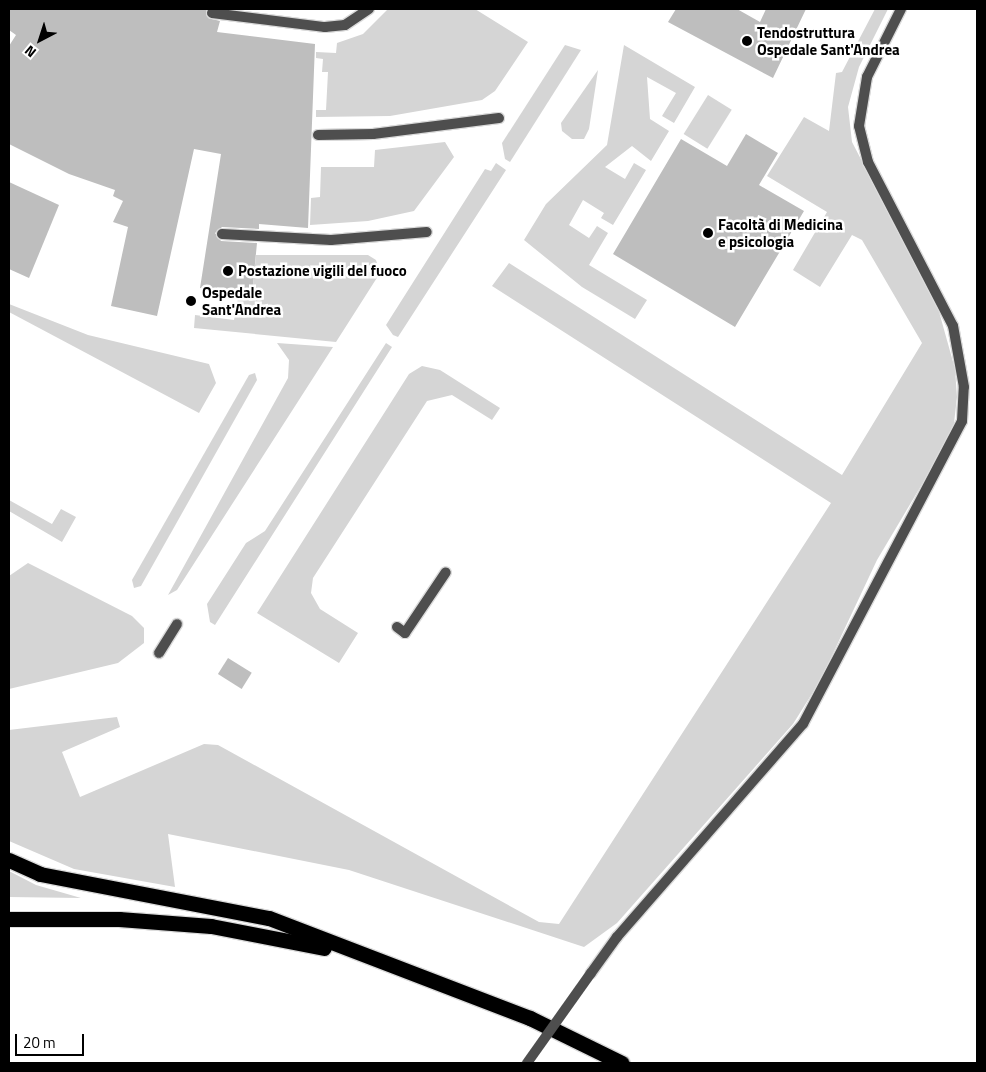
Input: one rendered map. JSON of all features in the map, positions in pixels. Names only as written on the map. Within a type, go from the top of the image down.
[{"type":"highway","points":[[9,860],[40,874],[269,918],[530,1018],[622,1063]]},
{"type":"highway","points":[[9,919],[119,919],[211,926],[372,958]]},
{"type":"street","points":[[212,13],[325,27],[345,25],[369,9]]},
{"type":"street","points":[[527,1063],[617,937],[803,724],[962,421],[964,387],[953,326],[868,162],[859,126],[867,77],[901,9]]},
{"type":"street","points":[[318,134],[373,134],[499,118]]},
{"type":"street","points":[[222,234],[331,240],[427,232]]},
{"type":"street","points":[[397,627],[405,633],[446,572]]},
{"type":"street","points":[[159,653],[177,624]]},
{"type":"shaded area","points":[[388,9],[475,9],[528,42],[495,91],[482,100],[390,116],[316,117],[316,110],[326,110],[328,72],[322,72],[323,59],[316,58],[316,52],[336,53],[337,43],[363,34]]},
{"type":"shaded area","points":[[875,9],[888,9],[859,67],[848,107],[852,142],[938,308],[955,369],[957,397],[953,432],[877,560],[820,681],[793,724],[617,923],[584,947],[349,870],[168,834],[175,887],[74,869],[9,841],[9,730],[117,717],[120,727],[62,752],[80,797],[204,744],[218,745],[539,922],[559,924],[831,503],[492,286],[509,263],[842,475],[922,343],[862,240],[852,235],[820,287],[793,270],[827,212],[767,176],[804,117],[829,131],[836,73],[842,72]]},
{"type":"shaded area","points":[[565,45],[581,50],[510,162],[505,159],[502,143]]},
{"type":"shaded area","points":[[624,45],[695,87],[674,123],[662,116],[676,93],[647,77],[650,119],[669,131],[651,161],[632,146],[605,167],[625,179],[634,163],[646,170],[613,225],[601,218],[604,213],[583,200],[569,225],[589,238],[597,226],[608,233],[589,265],[647,300],[635,319],[582,287],[524,240],[546,204],[607,145]]},
{"type":"shaded area","points":[[598,70],[589,129],[584,139],[572,139],[562,131],[561,123]]},
{"type":"shaded area","points":[[708,95],[732,110],[707,149],[684,134]]},
{"type":"shaded area","points":[[445,142],[454,157],[414,211],[368,221],[310,225],[311,198],[320,197],[321,167],[374,167],[375,150]]},
{"type":"shaded area","points":[[496,163],[506,170],[398,337],[393,335],[386,325],[485,169],[491,171]]},
{"type":"shaded area","points":[[256,255],[368,255],[376,260],[380,273],[336,342],[194,328],[195,315],[234,320],[239,293],[252,294]]},
{"type":"shaded area","points":[[9,304],[88,335],[209,364],[216,383],[199,413],[9,312]]},
{"type":"shaded area","points":[[277,343],[333,347],[177,590],[168,595],[288,378],[289,360]]},
{"type":"shaded area","points":[[386,343],[392,347],[215,625],[210,622],[207,604],[246,543],[265,531]]},
{"type":"shaded area","points":[[422,366],[440,370],[500,408],[492,420],[452,395],[427,401],[313,578],[311,593],[320,609],[358,633],[339,663],[257,613],[409,374]]},
{"type":"shaded area","points":[[255,373],[257,380],[141,586],[134,588],[132,580],[249,375]]},
{"type":"shaded area","points":[[9,500],[52,524],[61,509],[76,517],[62,542],[9,511]]},
{"type":"shaded area","points":[[28,563],[132,616],[144,628],[144,643],[118,663],[9,689],[9,576]]},
{"type":"shaded area","points":[[9,871],[36,885],[81,898],[9,897]]},
{"type":"building","points":[[9,9],[207,9],[208,18],[220,21],[217,32],[315,44],[308,228],[259,224],[259,229],[222,227],[215,233],[221,241],[257,243],[252,294],[200,288],[221,154],[194,149],[157,316],[111,306],[128,227],[113,222],[123,201],[113,196],[115,190],[69,174],[9,144],[9,46],[16,35],[9,30]]},
{"type":"building","name":"Tendostruttura Ospedale Sant'Andrea","points":[[676,9],[737,9],[760,22],[766,9],[806,9],[773,78],[668,22]]},
{"type":"building","name":"Facoltà di Medicina e psicologia","points":[[746,134],[778,153],[759,185],[804,211],[735,327],[613,254],[681,139],[727,166]]},
{"type":"building","points":[[9,182],[59,205],[29,278],[9,269]]},
{"type":"building","points":[[228,658],[252,673],[242,689],[218,674]]},
{"type":"place","name":"Tendostruttura Ospedale Sant'Andrea","points":[[747,41]]},
{"type":"place","name":"Facoltà di Medicina e psicologia","points":[[708,233]]},
{"type":"place","name":"Postazione vigili del fuoco","points":[[228,271]]},
{"type":"place","name":"Ospedale Sant'Andrea","points":[[191,301]]}]
